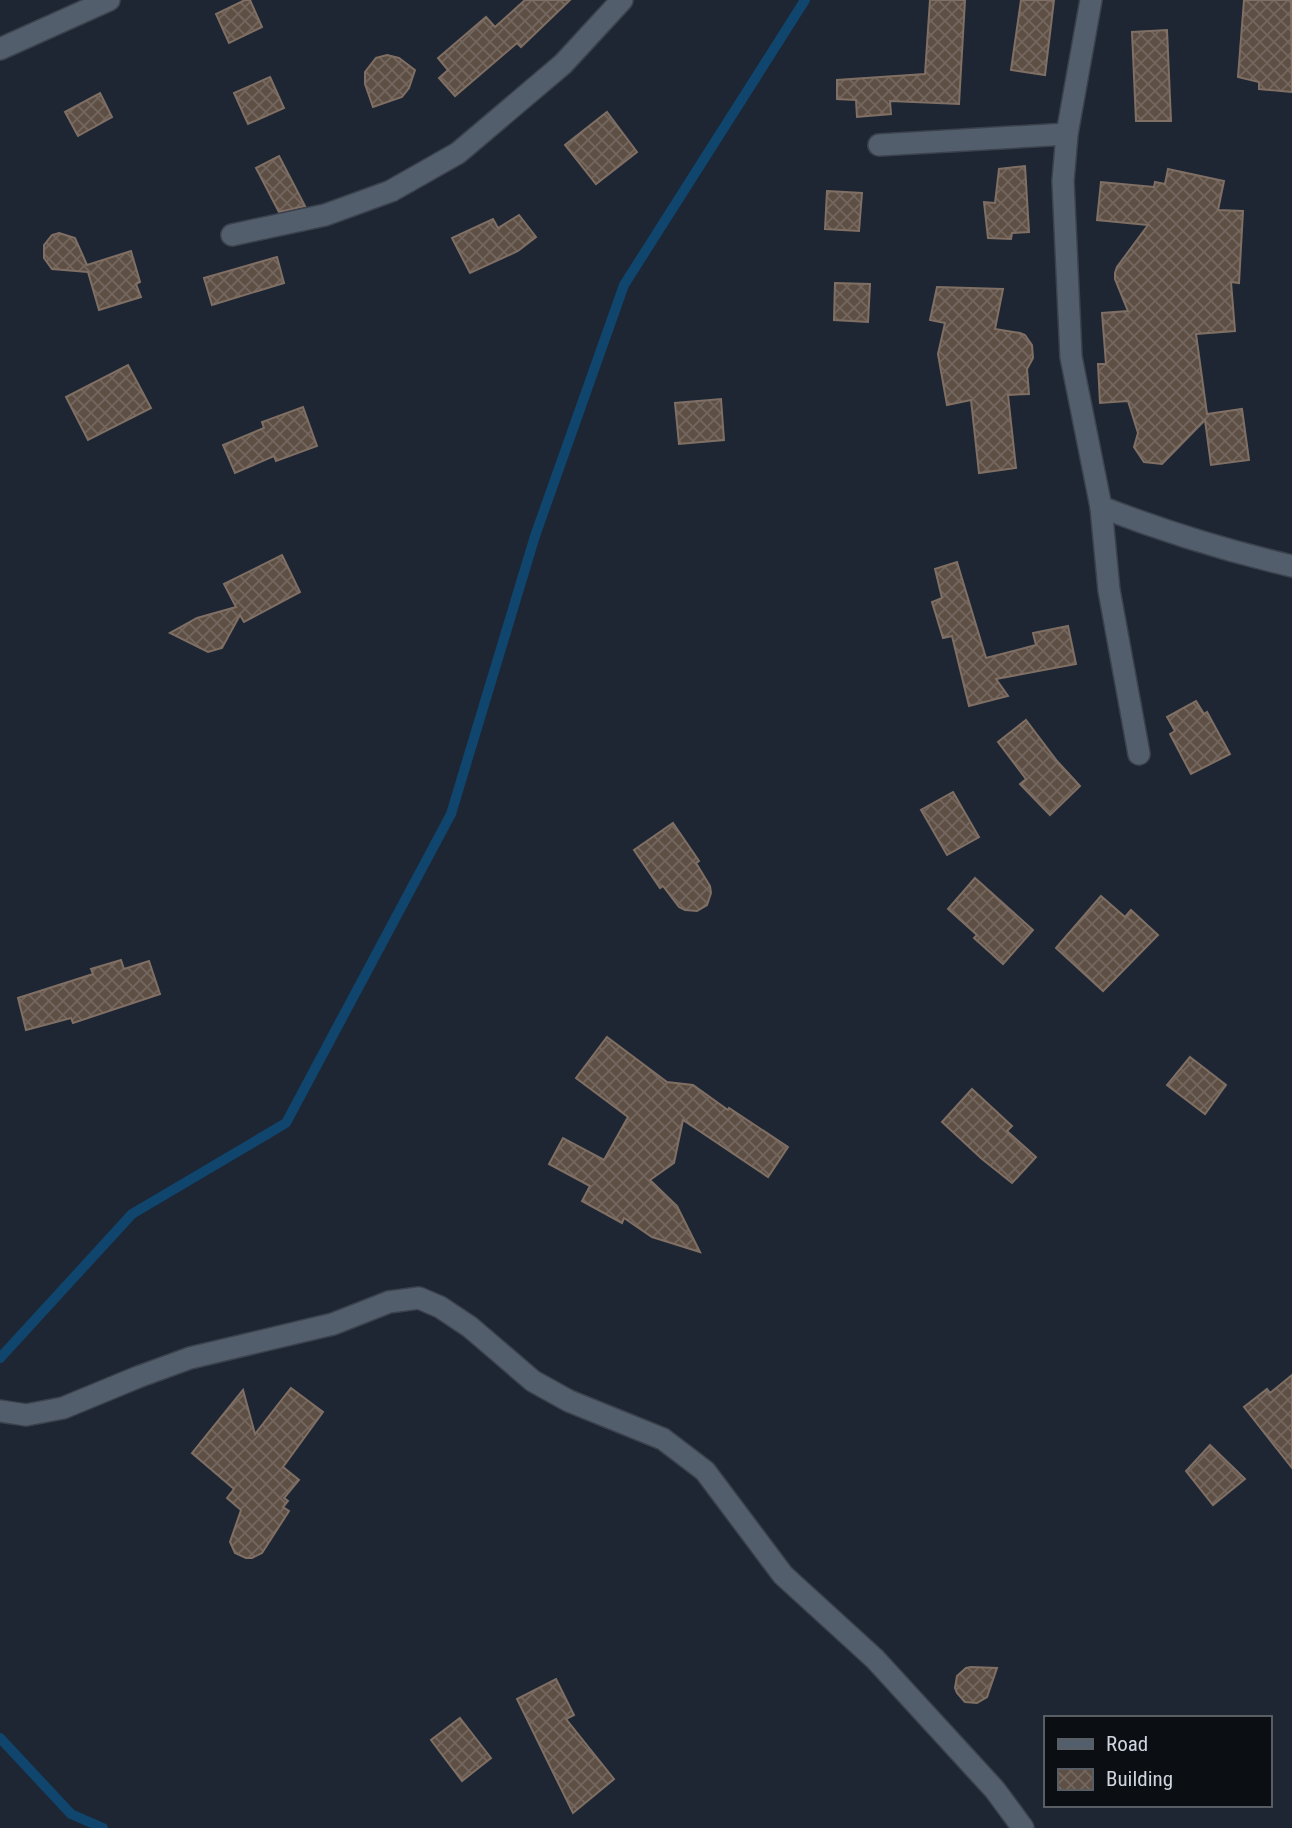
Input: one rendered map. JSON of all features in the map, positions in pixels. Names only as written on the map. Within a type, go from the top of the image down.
[{"type":"street","points":[[0,49],[109,0]]},
{"type":"street","points":[[232,235],[325,215],[391,191],[458,153],[563,64],[622,0]]},
{"type":"street","points":[[1091,0],[1067,134],[1063,181],[1071,357],[1101,507],[1109,590],[1139,754]]},
{"type":"street","points":[[879,145],[1067,134]]},
{"type":"street","points":[[1101,507],[1142,523],[1292,566]]},
{"type":"street","points":[[0,1411],[26,1415],[63,1408],[190,1358],[333,1324],[389,1303],[419,1298],[440,1307],[470,1327],[533,1381],[569,1401],[663,1439],[705,1471],[783,1575],[875,1659],[995,1790],[1023,1828]]},
{"type":"building","points":[[250,0],[262,27],[229,43],[216,14]]},
{"type":"building","points":[[525,0],[570,0],[521,47],[517,43],[455,96],[439,78],[448,70],[438,58],[486,17],[495,27]]},
{"type":"building","points":[[930,0],[965,0],[959,104],[890,101],[891,114],[857,117],[856,100],[837,99],[837,80],[925,74]]},
{"type":"building","points":[[1021,0],[1054,0],[1045,75],[1011,70]]},
{"type":"building","points":[[1244,0],[1291,0],[1292,92],[1259,89],[1259,82],[1238,77]]},
{"type":"building","points":[[1167,30],[1171,121],[1136,121],[1132,32]]},
{"type":"building","points":[[387,55],[399,58],[415,70],[409,88],[402,97],[373,107],[365,84],[365,72],[376,58]]},
{"type":"building","points":[[270,77],[284,108],[248,124],[234,93]]},
{"type":"building","points":[[100,93],[112,117],[78,136],[65,112]]},
{"type":"building","points":[[607,112],[637,152],[596,184],[565,145]]},
{"type":"building","points":[[279,156],[305,206],[279,212],[256,168]]},
{"type":"building","points":[[1025,166],[1029,232],[1012,233],[1011,239],[988,238],[984,202],[995,203],[999,169]]},
{"type":"building","points":[[1168,169],[1224,181],[1218,210],[1243,211],[1239,283],[1231,282],[1235,331],[1196,334],[1207,414],[1242,409],[1249,460],[1211,465],[1205,420],[1162,464],[1144,462],[1134,447],[1138,433],[1128,401],[1100,403],[1098,364],[1106,364],[1102,313],[1128,311],[1115,273],[1148,225],[1097,220],[1101,182],[1154,187],[1155,182],[1165,184]]},
{"type":"building","points":[[827,191],[862,193],[859,231],[825,229]]},
{"type":"building","points":[[519,215],[536,237],[518,251],[470,273],[452,238],[493,219],[498,228]]},
{"type":"building","points":[[59,233],[75,238],[87,265],[131,251],[140,282],[136,284],[141,297],[99,310],[88,272],[52,269],[44,258],[44,245],[52,235]]},
{"type":"building","points":[[277,257],[284,283],[212,305],[204,278]]},
{"type":"building","points":[[835,283],[870,284],[868,322],[834,320]]},
{"type":"building","points":[[937,287],[1003,289],[995,329],[1025,335],[1032,345],[1033,358],[1027,369],[1029,394],[1008,395],[1016,468],[979,473],[971,400],[947,405],[938,354],[945,323],[930,320]]},
{"type":"building","points":[[128,365],[151,408],[88,440],[66,397]]},
{"type":"building","points":[[721,399],[724,440],[679,444],[675,403]]},
{"type":"building","points":[[303,407],[317,446],[276,461],[274,456],[235,473],[223,445],[264,428],[262,422]]},
{"type":"building","points":[[282,555],[300,592],[244,622],[240,615],[222,648],[208,652],[170,633],[197,618],[236,607],[224,584]]},
{"type":"building","points":[[957,562],[986,658],[1036,645],[1033,633],[1068,626],[1076,664],[996,679],[1008,696],[969,706],[952,636],[943,638],[932,602],[942,598],[935,569]]},
{"type":"building","points":[[1196,701],[1204,714],[1207,712],[1230,754],[1191,774],[1170,734],[1175,731],[1167,717]]},
{"type":"building","points":[[1026,720],[1080,786],[1050,815],[1020,784],[1026,779],[998,742]]},
{"type":"building","points":[[953,792],[979,837],[947,855],[921,810]]},
{"type":"building","points":[[673,823],[699,861],[696,863],[710,886],[707,905],[697,911],[679,907],[663,886],[660,888],[634,850]]},
{"type":"building","points":[[975,878],[1033,930],[1003,964],[974,938],[977,935],[948,909]]},
{"type":"building","points":[[1101,896],[1125,917],[1131,910],[1158,935],[1103,991],[1056,948]]},
{"type":"building","points":[[121,960],[124,969],[149,961],[160,994],[73,1023],[71,1018],[26,1030],[18,998],[93,974],[91,969]]},
{"type":"building","points":[[607,1037],[667,1082],[693,1085],[788,1147],[768,1177],[683,1120],[674,1163],[650,1180],[677,1206],[700,1252],[652,1237],[624,1218],[622,1223],[582,1201],[590,1186],[549,1164],[563,1138],[604,1160],[628,1117],[576,1078]]},
{"type":"building","points":[[1190,1057],[1226,1085],[1205,1114],[1167,1085]]},
{"type":"building","points":[[972,1089],[1012,1126],[1007,1131],[1036,1157],[1012,1183],[942,1122]]},
{"type":"building","points":[[1292,1375],[1292,1468],[1244,1407],[1267,1389],[1270,1393]]},
{"type":"building","points":[[291,1388],[323,1412],[283,1467],[299,1480],[284,1498],[288,1501],[283,1507],[289,1511],[262,1553],[246,1558],[235,1553],[230,1542],[241,1510],[227,1498],[234,1489],[192,1453],[243,1390],[255,1434]]},
{"type":"building","points":[[1210,1445],[1245,1479],[1213,1505],[1186,1471]]},
{"type":"building","points":[[971,1667],[997,1668],[987,1697],[977,1703],[965,1702],[955,1688],[957,1676]]},
{"type":"building","points":[[556,1679],[574,1715],[566,1719],[614,1779],[573,1813],[517,1699]]},
{"type":"building","points":[[460,1718],[491,1758],[462,1781],[431,1740]]},
{"type":"waterway","points":[[0,1358],[132,1214],[286,1123],[451,814],[535,536],[624,285],[805,0]]},
{"type":"waterway","points":[[0,1738],[71,1814],[103,1828]]}]
